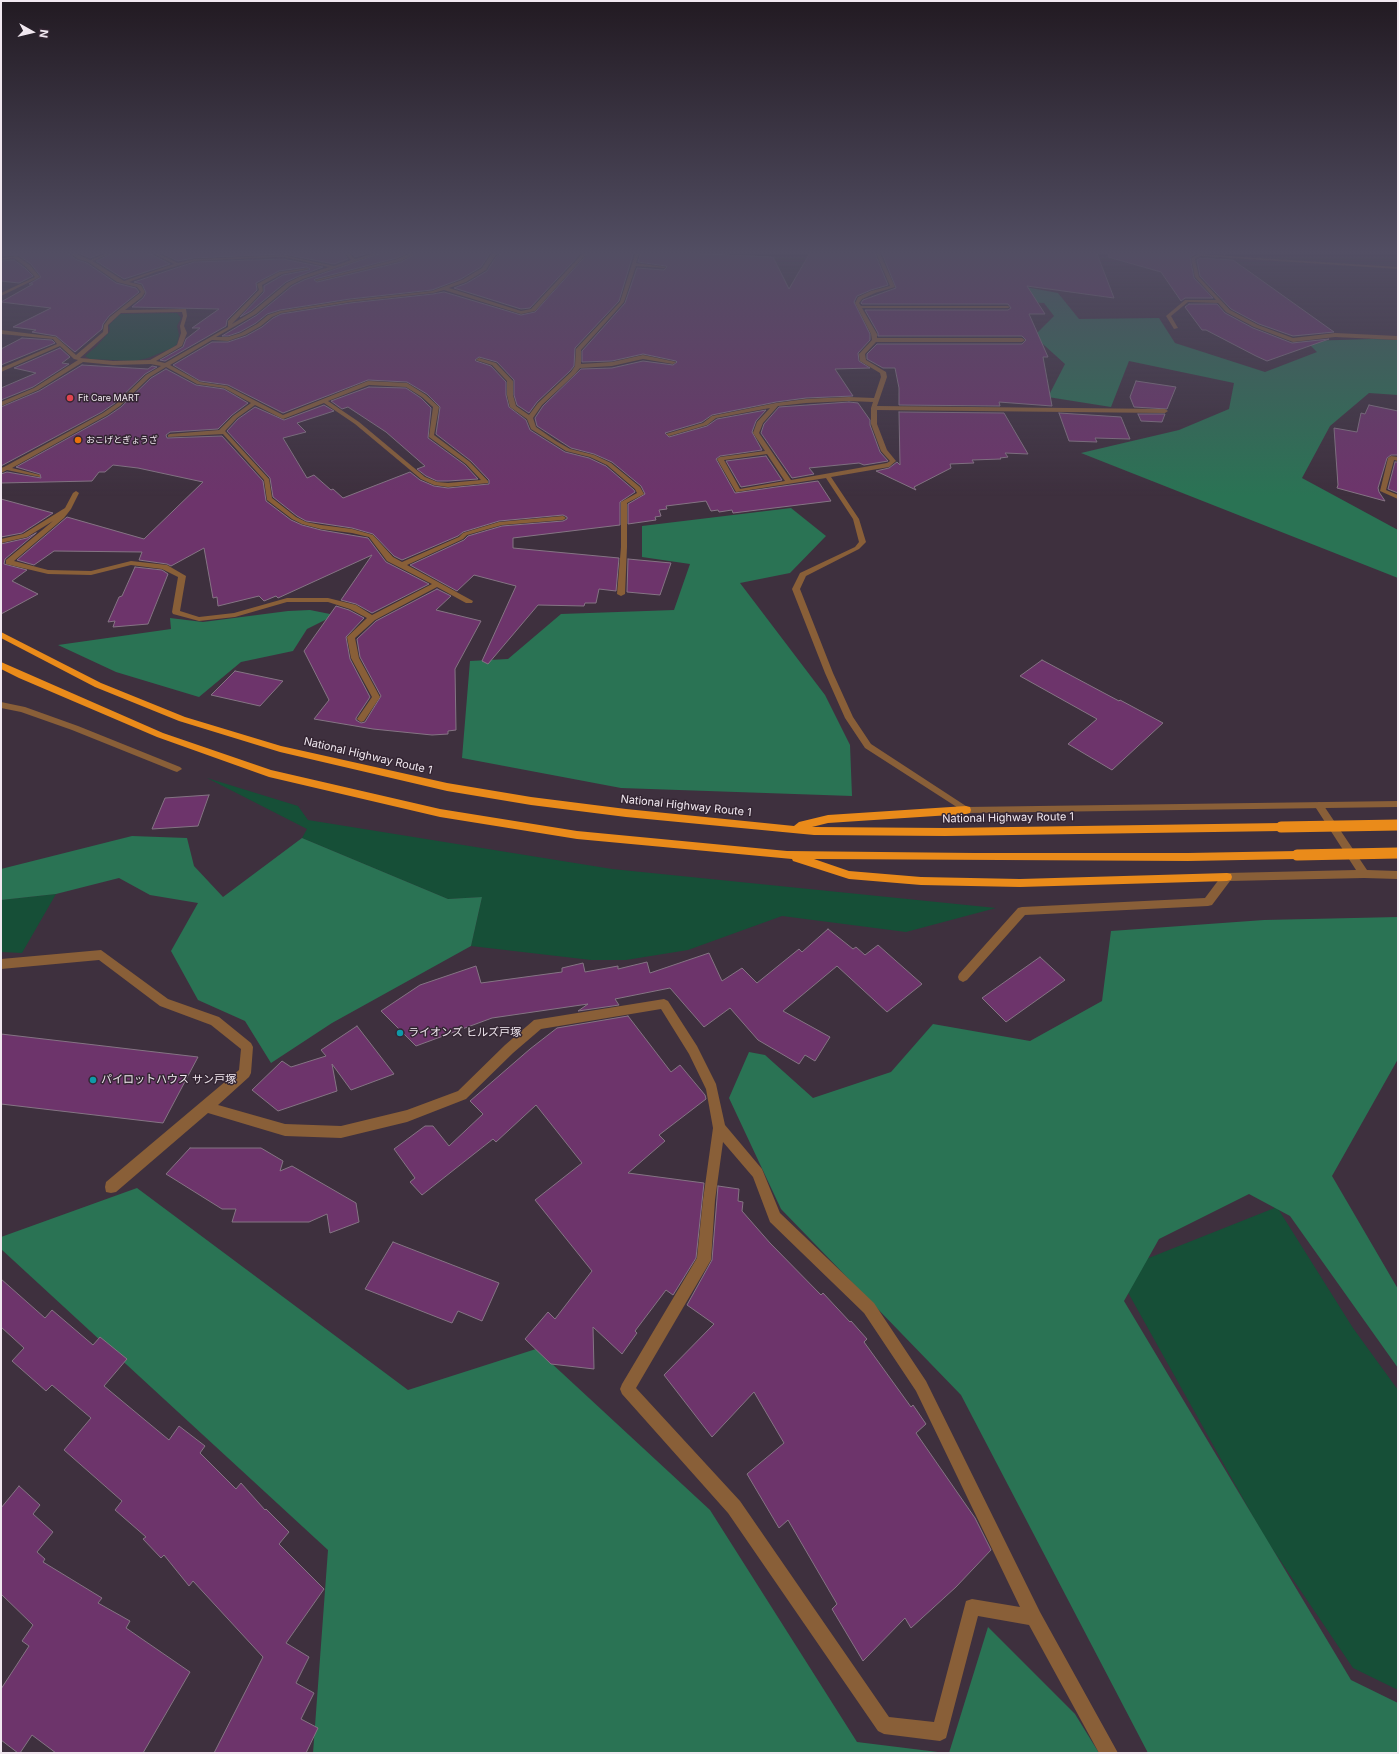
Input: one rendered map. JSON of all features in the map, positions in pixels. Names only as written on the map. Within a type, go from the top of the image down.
[{"type":"highway","name":"National Highway Route 1","points":[[1,635],[98,686],[182,718],[280,749],[447,787],[531,801],[626,813],[787,829],[945,832],[1398,825]]},
{"type":"highway","points":[[1,665],[22,676],[160,735],[269,773],[440,813],[569,834],[787,855],[1022,857],[1398,853]]},
{"type":"highway","points":[[787,829],[828,819],[966,810]]},
{"type":"highway","points":[[787,855],[849,875],[921,881],[1020,883],[1227,877]]},
{"type":"street","points":[[9,333],[54,338],[79,359],[113,363],[151,362],[172,367],[199,383],[225,387],[283,417],[368,383],[407,385],[424,396],[436,407],[431,436],[468,463],[486,482],[448,485],[436,484],[422,478],[357,424],[325,401]]},
{"type":"street","points":[[1,404],[36,389],[79,359],[105,333]]},
{"type":"street","points":[[151,362],[179,346],[184,333]]},
{"type":"street","points":[[4,469],[105,414],[118,405],[148,376],[222,333]]},
{"type":"street","points":[[211,339],[228,339],[245,333]]},
{"type":"street","points":[[530,418],[540,404],[574,373],[578,366],[578,350],[594,333]]},
{"type":"street","points":[[873,333],[875,340]]},
{"type":"street","points":[[1274,333],[1293,340],[1335,336],[1398,338]]},
{"type":"street","points":[[768,452],[720,459],[738,491],[889,465],[893,461],[884,450],[877,436],[874,424],[874,408],[884,377],[883,372],[863,360],[862,354],[875,340],[1022,340]]},
{"type":"street","points":[[1,370],[61,344]]},
{"type":"street","points":[[578,366],[612,364],[643,357],[673,362]]},
{"type":"street","points":[[479,360],[494,364],[503,372],[510,381],[510,395],[513,407],[530,418],[533,428],[568,450],[592,456],[609,464],[638,488],[641,494],[624,502],[624,547],[621,594]]},
{"type":"street","points":[[669,434],[705,424],[714,417],[776,404],[849,399],[877,400]]},
{"type":"street","points":[[221,432],[235,417],[256,402]]},
{"type":"street","points":[[776,404],[760,422],[756,433],[789,482]]},
{"type":"street","points":[[874,408],[1165,411]]},
{"type":"street","points":[[170,436],[221,432],[225,433],[267,480],[269,499],[294,518],[304,523],[321,527],[352,531],[371,536],[390,559],[469,601]]},
{"type":"street","points":[[1398,459],[1391,458],[1383,491],[1398,497]]},
{"type":"street","points":[[4,469],[38,476]]},
{"type":"street","points":[[827,475],[856,519],[863,542],[857,548],[803,575],[796,589],[829,673],[849,718],[868,746],[966,810],[1398,804]]},
{"type":"street","points":[[76,493],[62,517],[9,562],[48,572],[91,573],[131,563],[164,566],[182,576],[176,612],[199,619],[235,615],[287,600],[328,600],[353,607],[372,618]]},
{"type":"street","points":[[1,541],[25,536],[68,509]]},
{"type":"street","points":[[402,565],[461,538],[465,534],[501,523],[563,518]]},
{"type":"street","points":[[361,718],[376,697],[355,658],[352,637],[372,618],[437,584]]},
{"type":"street","points":[[1,705],[22,709],[75,728],[177,769]]},
{"type":"street","points":[[1319,805],[1364,874]]},
{"type":"street","points":[[963,977],[1022,911],[1208,902],[1227,877],[1364,874],[1398,875]]},
{"type":"street","points":[[1,964],[101,955],[164,1003],[215,1021],[247,1047],[245,1073],[111,1188]]},
{"type":"street","points":[[206,1107],[285,1130],[341,1132],[407,1116],[462,1095],[509,1049],[538,1024],[664,1004],[693,1050],[712,1088],[720,1128],[709,1200],[704,1260],[627,1389],[734,1507],[884,1725],[940,1732],[972,1607],[1034,1618]]},
{"type":"street","points":[[720,1128],[758,1173],[775,1217],[869,1308],[921,1386],[1034,1618],[1109,1753]]},
{"type":"green space","points":[[108,333],[179,333],[179,335],[177,344],[172,348],[148,358],[135,361],[90,359],[85,356],[97,346]]},
{"type":"green space","points":[[1037,333],[1169,333],[1175,343],[1265,372],[1317,352],[1306,341],[1372,339],[1398,340],[1398,395],[1369,393],[1330,426],[1302,478],[1398,530],[1398,578],[1081,453],[1179,430],[1229,409],[1234,383],[1129,361],[1111,407],[1048,397],[1065,364],[1034,336]]},
{"type":"green space","points":[[791,508],[826,536],[790,573],[740,583],[825,695],[850,745],[852,796],[621,788],[462,758],[470,661],[508,659],[561,614],[674,610],[690,564],[642,557],[642,526]]},
{"type":"green space","points":[[310,610],[335,615],[307,629],[293,651],[241,662],[199,697],[116,672],[58,645],[171,629],[170,618],[203,622],[288,611]]},
{"type":"green space","points":[[207,778],[298,806],[308,820],[612,869],[996,908],[906,932],[782,916],[688,950],[626,960],[591,960],[471,946],[482,897],[448,899],[302,838],[307,829]]},
{"type":"green space","points":[[132,836],[187,838],[194,866],[223,897],[302,838],[448,899],[482,897],[471,946],[332,1023],[271,1063],[245,1021],[198,1000],[171,951],[198,903],[150,895],[119,878],[56,894],[1,900],[1,869]]},
{"type":"green space","points":[[56,894],[22,953],[1,952],[1,900]]},
{"type":"green space","points":[[1398,917],[1398,1059],[1332,1176],[1398,1289],[1398,1368],[1290,1216],[1249,1194],[1159,1239],[1124,1301],[1351,1680],[1398,1703],[1398,1753],[1148,1753],[961,1395],[781,1209],[729,1098],[749,1052],[765,1055],[813,1098],[891,1072],[933,1024],[1030,1041],[1102,1001],[1111,931],[1264,920]]},
{"type":"green space","points":[[137,1188],[408,1390],[536,1349],[710,1510],[857,1742],[946,1753],[313,1753],[328,1550],[1,1249],[1,1237]]},
{"type":"green space","points":[[1277,1207],[1353,1328],[1398,1390],[1398,1690],[1353,1668],[1265,1538],[1116,1271]]},
{"type":"green space","points":[[988,1627],[1075,1714],[1099,1753],[949,1753]]},
{"type":"building","points":[[37,333],[97,333],[75,352],[56,336]]},
{"type":"building","points":[[194,333],[214,333],[165,361],[160,360],[183,347],[186,339]]},
{"type":"building","points":[[227,333],[237,333],[228,336],[222,336]]},
{"type":"building","points":[[252,333],[589,333],[575,348],[574,366],[537,402],[529,413],[517,405],[514,395],[514,380],[497,362],[479,357],[475,360],[491,366],[506,382],[506,395],[509,407],[526,420],[530,430],[565,452],[589,458],[606,466],[634,490],[635,492],[620,502],[620,525],[513,538],[513,548],[619,558],[616,591],[599,589],[596,603],[585,603],[584,606],[538,605],[488,664],[482,661],[516,586],[474,575],[457,591],[410,565],[464,540],[468,536],[502,526],[563,521],[567,519],[567,517],[563,515],[499,521],[463,532],[458,536],[402,560],[394,556],[373,534],[352,528],[306,521],[297,516],[273,497],[270,478],[227,431],[238,419],[255,407],[284,420],[324,405],[334,411],[297,423],[306,432],[283,438],[307,478],[314,475],[343,498],[410,472],[420,480],[434,486],[448,488],[489,484],[489,480],[471,461],[436,434],[440,407],[427,394],[407,382],[368,380],[283,413],[228,385],[200,381],[173,365],[212,342],[228,342]]},
{"type":"building","points":[[598,333],[869,333],[870,340],[858,353],[859,361],[870,368],[835,369],[853,396],[806,398],[776,402],[712,415],[702,422],[665,433],[669,437],[707,426],[717,419],[766,410],[756,421],[752,432],[762,450],[720,456],[716,459],[735,493],[818,481],[831,501],[733,513],[732,510],[719,512],[718,510],[711,511],[706,501],[666,506],[667,509],[659,510],[661,516],[655,517],[656,520],[628,524],[628,504],[645,494],[641,486],[612,462],[594,454],[571,448],[537,426],[535,418],[543,406],[581,369],[612,368],[643,361],[673,365],[677,362],[643,354],[612,361],[582,362],[582,351]]},
{"type":"building","points":[[878,333],[1037,333],[1048,357],[1043,357],[1052,406],[999,402],[1000,406],[899,405],[899,388],[895,368],[883,368],[867,359],[867,354],[877,344],[1022,344],[1026,340],[1022,336],[878,336]]},
{"type":"building","points":[[1211,333],[1266,333],[1292,343],[1329,339],[1267,361]]},
{"type":"building","points":[[1284,333],[1325,333],[1293,336]]},
{"type":"building","points":[[22,338],[52,340],[55,343],[1,365],[1,349]]},
{"type":"building","points":[[60,348],[70,357],[62,363],[69,364],[33,387],[1,400],[1,388],[36,373],[14,368]]},
{"type":"building","points":[[82,365],[148,369],[152,366],[157,367],[145,374],[115,403],[102,412],[1,466],[1,407],[39,391]]},
{"type":"building","points":[[166,369],[196,385],[224,389],[248,403],[232,415],[218,429],[170,432],[166,435],[167,438],[222,436],[263,481],[266,501],[291,520],[302,525],[321,530],[368,538],[386,562],[429,584],[372,613],[356,604],[341,600],[372,555],[278,598],[276,596],[264,601],[259,596],[218,606],[217,597],[213,598],[204,548],[171,566],[167,564],[139,560],[142,552],[54,551],[34,565],[17,560],[67,517],[144,539],[203,482],[138,468],[113,465],[105,472],[99,472],[92,481],[1,483],[1,474],[7,472],[41,478],[40,474],[16,467],[108,416],[121,407],[151,378]]},
{"type":"building","points":[[1136,381],[1176,387],[1167,409],[1134,407],[1130,397]]},
{"type":"building","points":[[369,387],[406,388],[421,398],[431,408],[428,438],[465,465],[478,479],[437,481],[426,476],[417,469],[425,466],[386,432],[348,407],[342,409],[331,401]]},
{"type":"building","points":[[849,402],[858,403],[870,420],[870,425],[880,452],[888,461],[864,465],[859,463],[809,468],[814,474],[792,478],[761,433],[764,424],[779,407]]},
{"type":"building","points":[[1369,405],[1398,411],[1398,455],[1391,455],[1387,458],[1378,488],[1385,501],[1337,488],[1334,428],[1357,432],[1361,413],[1365,414]]},
{"type":"building","points":[[899,412],[1004,413],[1028,454],[1005,453],[1008,457],[1000,458],[1001,459],[972,460],[974,463],[950,464],[951,468],[914,487],[916,490],[876,471],[889,468],[897,462],[900,465]]},
{"type":"building","points":[[1059,413],[1121,417],[1130,439],[1095,438],[1097,442],[1069,441]]},
{"type":"building","points":[[1138,414],[1165,414],[1162,422],[1141,421]]},
{"type":"building","points":[[766,456],[782,480],[741,487],[726,461]]},
{"type":"building","points":[[1395,462],[1398,462],[1398,493],[1388,489]]},
{"type":"building","points":[[1,499],[53,513],[22,533],[1,537]]},
{"type":"building","points":[[36,533],[5,559],[4,564],[27,570],[12,581],[38,594],[1,614],[1,544],[27,538]]},
{"type":"building","points":[[628,559],[671,563],[660,595],[627,592]]},
{"type":"building","points":[[135,567],[162,570],[168,574],[148,624],[113,627],[115,621],[108,622]]},
{"type":"building","points":[[437,589],[451,596],[436,610],[481,621],[455,669],[456,730],[448,731],[448,734],[432,735],[373,729],[314,719],[329,700],[304,651],[336,606],[349,610],[364,618],[346,637],[350,659],[370,697],[356,718],[356,720],[361,723],[365,722],[381,696],[360,657],[357,639],[376,621]]},
{"type":"building","points":[[1042,660],[1163,723],[1112,770],[1068,744],[1097,719],[1020,676]]},
{"type":"building","points":[[235,671],[283,681],[260,706],[211,695]]},
{"type":"building","points":[[209,795],[198,826],[152,829],[165,798]]},
{"type":"building","points":[[828,929],[853,949],[856,947],[865,955],[878,945],[922,984],[887,1012],[837,966],[783,1011],[830,1037],[815,1061],[805,1055],[799,1064],[758,1040],[730,1008],[704,1027],[670,988],[615,999],[619,1005],[578,1011],[588,1004],[492,1018],[416,1046],[381,1011],[420,985],[476,966],[481,983],[562,972],[562,968],[583,963],[585,972],[618,966],[618,969],[647,962],[650,973],[709,953],[722,981],[742,968],[757,983],[799,949],[802,952]]},
{"type":"building","points":[[1040,957],[1065,980],[1006,1022],[982,998]]},
{"type":"building","points":[[628,1016],[671,1072],[680,1065],[705,1095],[706,1099],[659,1135],[665,1141],[628,1173],[704,1183],[696,1258],[673,1295],[666,1290],[635,1331],[637,1333],[622,1354],[593,1327],[594,1369],[551,1364],[525,1339],[548,1312],[555,1319],[592,1271],[535,1200],[582,1163],[536,1105],[496,1142],[493,1139],[422,1195],[410,1182],[415,1178],[394,1149],[425,1126],[433,1126],[449,1146],[483,1114],[470,1101],[530,1049],[557,1028]]},
{"type":"building","points":[[357,1026],[394,1074],[351,1090],[332,1064],[337,1091],[278,1111],[252,1090],[282,1061],[291,1067],[326,1056],[321,1050]]},
{"type":"building","name":"パイロットハウス サン戸塚","points":[[1,1034],[198,1057],[163,1123],[1,1104]]},
{"type":"building","points":[[190,1148],[261,1148],[283,1161],[280,1171],[292,1166],[356,1203],[359,1222],[330,1233],[327,1214],[309,1222],[232,1222],[236,1209],[222,1209],[166,1174]]},
{"type":"building","points":[[718,1186],[739,1189],[738,1201],[743,1202],[742,1211],[770,1243],[821,1295],[823,1293],[867,1339],[864,1342],[911,1407],[913,1405],[926,1424],[916,1433],[975,1518],[991,1550],[956,1587],[911,1628],[905,1618],[863,1661],[832,1609],[837,1604],[788,1520],[779,1528],[747,1474],[784,1443],[754,1392],[712,1437],[664,1375],[714,1324],[687,1305],[712,1260]]},
{"type":"building","points":[[393,1242],[499,1283],[482,1321],[458,1311],[452,1323],[365,1289]]},
{"type":"building","points":[[1,1279],[45,1318],[52,1310],[93,1345],[100,1337],[127,1359],[104,1386],[169,1440],[179,1426],[205,1446],[200,1453],[236,1489],[241,1483],[265,1510],[266,1509],[289,1532],[279,1544],[324,1589],[286,1643],[309,1657],[296,1683],[314,1693],[301,1719],[318,1728],[306,1753],[214,1753],[263,1657],[193,1581],[189,1586],[164,1555],[161,1558],[143,1539],[146,1537],[115,1510],[122,1501],[64,1450],[91,1418],[52,1385],[46,1391],[12,1361],[24,1348],[1,1327]]},
{"type":"building","points":[[19,1486],[40,1505],[33,1514],[53,1532],[37,1552],[45,1559],[43,1562],[102,1598],[98,1603],[130,1621],[126,1628],[190,1672],[143,1753],[56,1753],[32,1735],[20,1753],[18,1753],[1,1740],[1,1689],[29,1646],[22,1641],[33,1625],[1,1594],[1,1508]]},
{"type":"place","name":"Fit Care MART","points":[[70,398]]},
{"type":"place","name":"おこげとぎょうざ","points":[[78,440]]},
{"type":"place","name":"ライオンズ ヒルズ戸塚","points":[[400,1033]]},
{"type":"place","name":"パイロットハウス サン戸塚","points":[[93,1080]]}]
